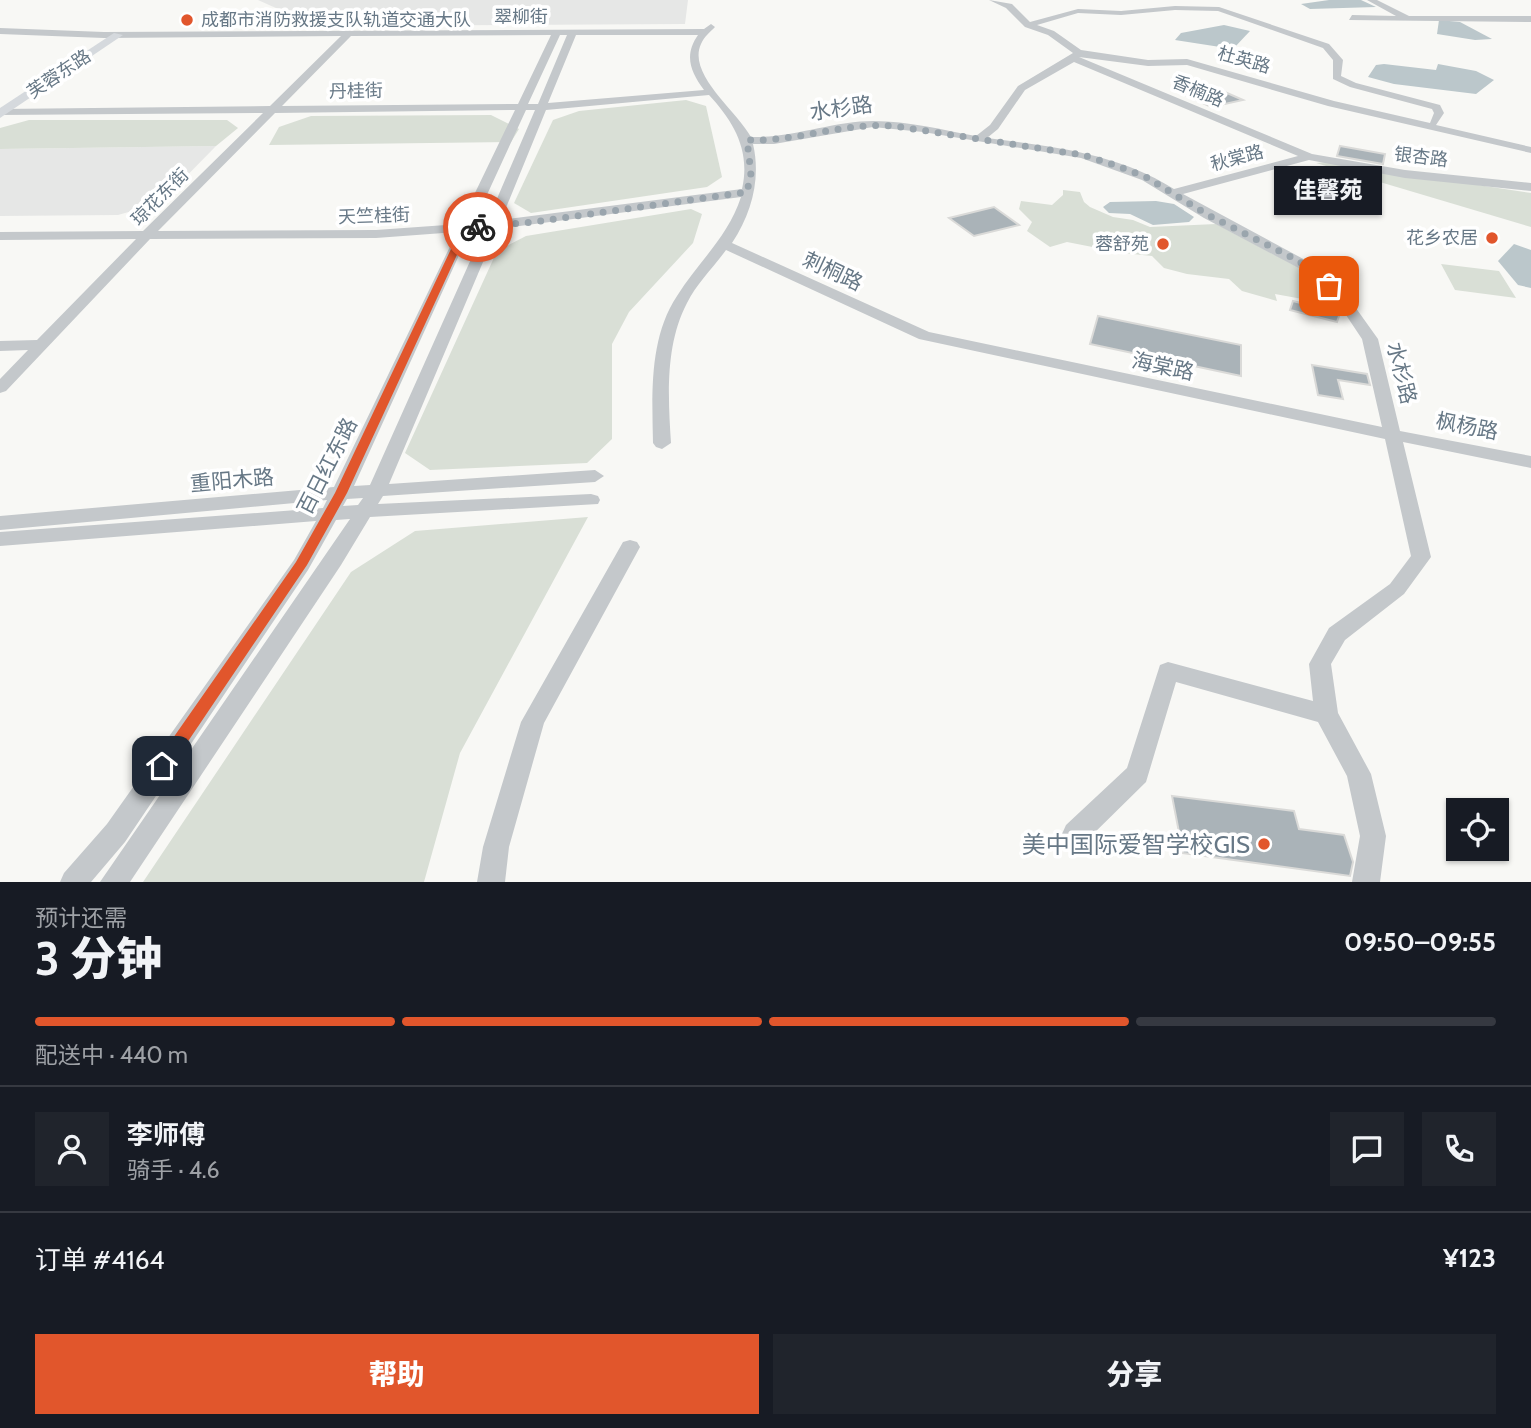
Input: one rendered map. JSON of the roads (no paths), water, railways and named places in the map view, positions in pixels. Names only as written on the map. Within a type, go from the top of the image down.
[{"type":"main road","name":"芙蓉东路","points":[[2,110],[104,35]]},
{"type":"main road","name":"芙蓉东路","points":[[2,110],[118,35]]},
{"type":"street","points":[[978,141],[993,127],[1020,88],[1076,55],[1051,33],[1028,24],[1009,6],[993,0]]},
{"type":"street","points":[[1371,0],[1407,19]]},
{"type":"street","points":[[1028,24],[1078,11],[1121,13],[1200,8],[1237,13],[1253,22],[1326,46],[1338,60],[1336,77],[1353,85],[1436,107],[1439,113],[1434,122]]},
{"type":"street","points":[[1352,19],[1531,19]]},
{"type":"street","name":"翠柳街","points":[[0,31],[118,35],[708,29],[692,60],[697,75],[714,95]]},
{"type":"street","name":"百日红东路","points":[[74,882],[124,821],[300,565],[341,493],[465,228],[532,105],[565,32]]},
{"type":"street","name":"琼花东街","points":[[0,388],[145,236],[348,33]]},
{"type":"street","name":"杜英路","points":[[1076,55],[1149,63],[1187,62],[1448,133],[1531,150]]},
{"type":"street","name":"香楠路","points":[[1076,55],[1308,157]]},
{"type":"street","points":[[662,443],[659,375],[676,309],[724,244],[743,211],[751,173],[747,140],[714,95]]},
{"type":"street","name":"丹桂街","points":[[2,110],[532,105],[714,95]]},
{"type":"street","name":"百日红东路","points":[[114,882],[334,560],[376,492],[491,226],[532,105]]},
{"type":"street","points":[[1406,122],[1418,119],[1434,122],[1448,128],[1448,133]]},
{"type":"street","name":"水杉路","points":[[747,140],[774,141],[873,124],[923,129],[978,141],[1083,155],[1146,177],[1208,215],[1315,271],[1343,300],[1370,339],[1421,557],[1397,589],[1337,634],[1321,664],[1326,713],[1359,775],[1373,836],[1366,882]]},
{"type":"street","name":"银杏路","points":[[1308,157],[1405,174],[1531,187]]},
{"type":"street","name":"秋棠路","points":[[1174,193],[1308,157]]},
{"type":"street","name":"天竺桂街","points":[[0,236],[376,234],[491,226],[747,192]]},
{"type":"street","name":"刺桐路","points":[[724,244],[923,335]]},
{"type":"street","name":"海棠路","points":[[923,335],[1393,435]]},
{"type":"street","points":[[0,346],[41,345]]},
{"type":"street","name":"枫杨路","points":[[1393,435],[1531,462]]},
{"type":"street","name":"重阳木路","points":[[0,523],[341,493],[595,476]]},
{"type":"street","name":"重阳木路","points":[[0,539],[364,511],[591,500]]},
{"type":"street","points":[[491,882],[496,848],[533,722],[630,547]]},
{"type":"street","points":[[1075,834],[1137,774],[1168,671],[1326,713]]},
{"type":"place","name":"成都市消防救援支队轨道交通大队","points":[[187,20]]},
{"type":"place","name":"花乡农居","points":[[1492,238]]},
{"type":"place","name":"蓉舒苑","points":[[1163,244]]},
{"type":"place","name":"佳馨苑","points":[[1329,286]]},
{"type":"place","name":"美中国际爱智学校GIS","points":[[1264,844]]}]
